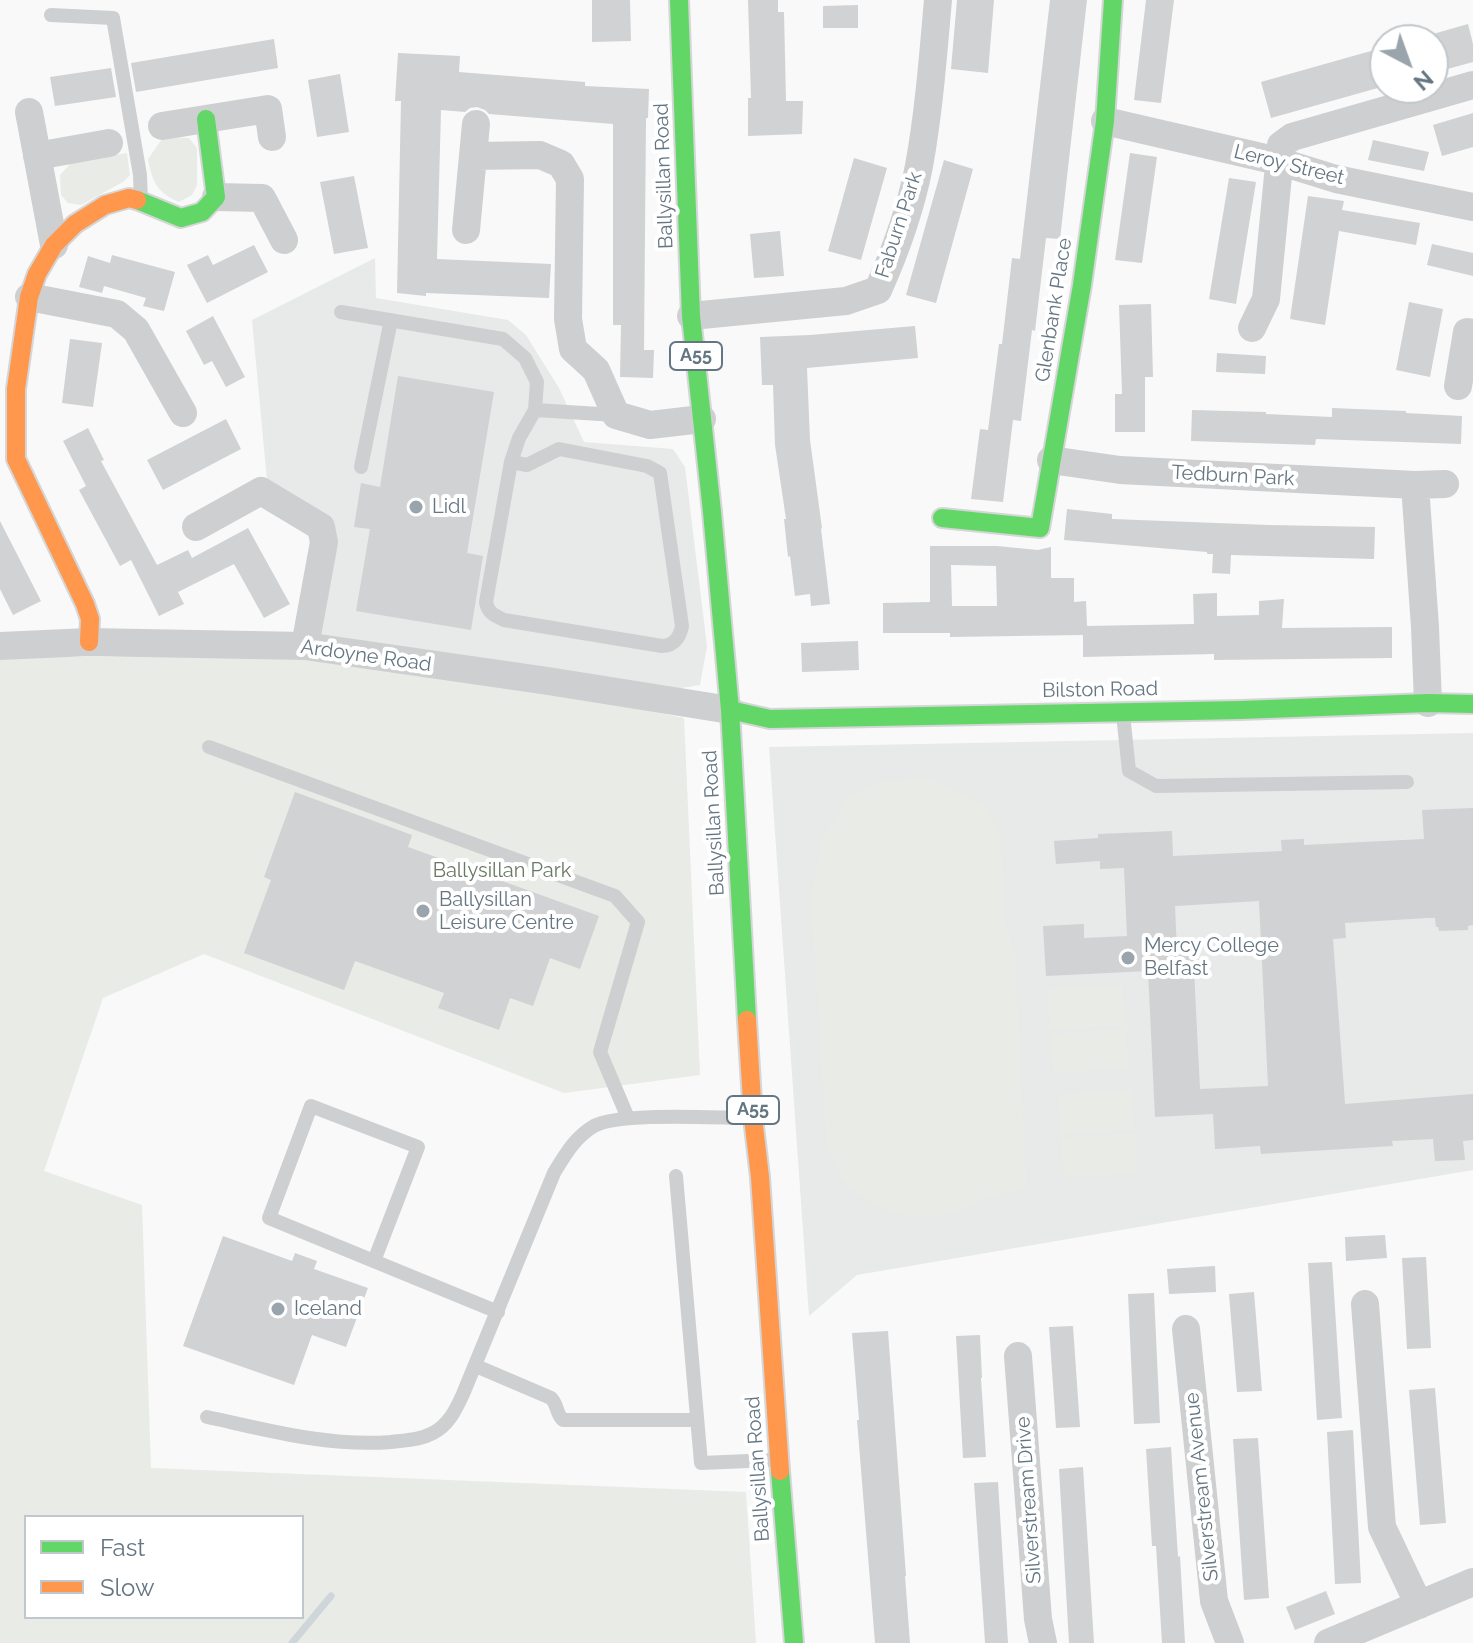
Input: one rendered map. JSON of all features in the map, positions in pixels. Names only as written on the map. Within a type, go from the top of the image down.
[{"type":"main road","name":"Ballysillan Road","points":[[679,0],[691,316],[730,710],[753,1118],[794,1643]]},
{"type":"main road","name":"Glenbank Place","points":[[942,518],[1040,528],[1082,285],[1105,121],[1113,0]]},
{"type":"main road","points":[[89,642],[90,619],[85,604],[16,459],[16,389],[29,297],[37,274],[54,245],[75,224],[105,205],[129,198],[181,218],[202,212],[216,197],[206,119]]},
{"type":"main road","name":"Bilston Road","points":[[730,710],[770,719],[1473,704]]},
{"type":"street","name":"Faburn Park","points":[[691,316],[846,301],[878,290],[893,257],[918,170],[927,115],[938,0]]},
{"type":"street","points":[[1252,328],[1266,299],[1281,145],[1292,137],[1473,85]]},
{"type":"street","points":[[162,126],[268,109],[272,137]]},
{"type":"street","points":[[29,112],[54,245]]},
{"type":"street","name":"Leroy Street","points":[[1105,121],[1278,161],[1336,179],[1473,207]]},
{"type":"street","points":[[466,230],[476,124]]},
{"type":"street","points":[[37,156],[109,143]]},
{"type":"street","points":[[473,156],[540,155],[561,164],[570,179],[568,319],[573,349],[596,370],[616,415],[650,425],[702,419]]},
{"type":"street","points":[[216,197],[262,198],[284,240]]},
{"type":"street","points":[[29,297],[117,314],[136,330],[183,413]]},
{"type":"street","points":[[1458,386],[1467,332],[1473,333]]},
{"type":"street","name":"Tedburn Park","points":[[1051,460],[1120,470],[1445,484]]},
{"type":"street","points":[[1415,485],[1428,703]]},
{"type":"street","points":[[196,527],[261,491],[321,527],[324,542],[305,646]]},
{"type":"street","name":"Ardoyne Road","points":[[0,646],[89,642],[305,646],[730,710]]},
{"type":"street","points":[[1365,1304],[1382,1527],[1419,1605]]},
{"type":"street","name":"Silverstream Avenue","points":[[1186,1329],[1214,1601],[1230,1643]]},
{"type":"street","name":"Silverstream Drive","points":[[1018,1356],[1038,1619],[1043,1643]]},
{"type":"street","points":[[1328,1643],[1473,1582]]},
{"type":"lane","points":[[51,15],[113,18],[140,175],[141,201]]},
{"type":"lane","points":[[341,312],[503,339],[525,358],[537,382],[535,410],[519,438],[511,462],[486,602],[488,609],[504,620],[662,646],[672,644],[682,626],[660,473],[647,466],[559,449],[527,465],[511,462]]},
{"type":"lane","points":[[361,467],[391,320]]},
{"type":"lane","points":[[535,410],[616,415]]},
{"type":"lane","points":[[1123,711],[1129,771],[1156,786],[1407,782]]},
{"type":"lane","points":[[209,747],[615,896],[638,922],[600,1052],[628,1118]]},
{"type":"lane","points":[[374,1261],[418,1147],[311,1106],[269,1218],[498,1312]]},
{"type":"lane","points":[[207,1417],[332,1441],[371,1443],[416,1440],[433,1433],[443,1426],[458,1404],[554,1173],[566,1152],[580,1137],[596,1125],[628,1118],[753,1118]]},
{"type":"lane","points":[[676,1176],[701,1463],[779,1460]]},
{"type":"lane","points":[[476,1366],[551,1398],[563,1420],[697,1420]]},
{"type":"shaded area","points":[[375,258],[376,298],[508,320],[526,335],[559,388],[584,442],[673,449],[685,467],[707,646],[700,685],[675,689],[315,640],[335,529],[268,492],[252,320]]},
{"type":"shaded area","name":"Mercy College Belfast","points":[[1473,733],[1473,1170],[857,1275],[809,1316],[769,747]]},
{"type":"green space","points":[[189,138],[197,148],[197,185],[192,195],[179,202],[165,195],[157,185],[148,159],[162,139]]},
{"type":"green space","points":[[127,153],[130,175],[123,182],[81,205],[68,203],[61,195],[60,175],[71,163]]},
{"type":"green space","name":"Ballysillan Park","points":[[271,655],[546,689],[684,718],[700,1075],[564,1093],[204,954],[103,998],[44,1171],[142,1205],[151,1468],[746,1492],[756,1643],[0,1643],[0,660]]},
{"type":"green space","points":[[933,780],[987,806],[1001,837],[1005,918],[1015,957],[1027,1187],[985,1198],[969,1208],[942,1217],[921,1217],[890,1213],[866,1200],[841,1179],[826,1143],[811,900],[821,842],[848,797],[879,782]]},
{"type":"green space","points":[[1122,985],[1125,1025],[1050,1030],[1047,990]]},
{"type":"green space","points":[[1126,1028],[1128,1068],[1054,1074],[1051,1034]]},
{"type":"green space","points":[[1132,1090],[1135,1130],[1060,1135],[1057,1095]]},
{"type":"green space","points":[[1136,1133],[1138,1173],[1063,1178],[1061,1138]]},
{"type":"building","points":[[592,0],[630,0],[631,41],[592,42]]},
{"type":"building","points":[[748,0],[778,0],[778,12],[784,12],[786,101],[803,101],[802,134],[748,136],[748,98],[751,98]]},
{"type":"building","points":[[957,0],[994,0],[988,73],[951,69]]},
{"type":"building","points":[[1050,0],[1087,0],[1060,239],[1046,238],[1021,421],[1013,420],[1003,502],[971,499],[980,429],[988,430],[1012,258],[1020,259]]},
{"type":"building","points":[[1146,0],[1174,0],[1161,103],[1134,100]]},
{"type":"building","points":[[858,5],[858,28],[823,28],[823,6]]},
{"type":"building","points":[[1468,24],[1473,62],[1449,69],[1449,29]]},
{"type":"building","points":[[274,39],[278,68],[136,92],[131,63]]},
{"type":"building","points":[[1369,52],[1369,90],[1271,118],[1261,82]]},
{"type":"building","points":[[398,53],[460,56],[459,72],[585,82],[585,86],[649,89],[646,118],[644,350],[654,350],[653,378],[620,377],[621,325],[613,325],[613,124],[489,114],[477,107],[465,112],[441,110],[437,259],[551,264],[549,298],[397,293],[401,101],[395,101]]},
{"type":"building","points":[[111,68],[116,97],[55,106],[50,77]]},
{"type":"building","points":[[340,74],[349,132],[317,137],[308,80]]},
{"type":"building","points":[[1473,113],[1473,147],[1442,156],[1433,125]]},
{"type":"building","points":[[1373,140],[1429,152],[1424,171],[1368,160]]},
{"type":"building","points":[[1130,153],[1157,157],[1142,263],[1115,260]]},
{"type":"building","points":[[854,158],[887,168],[861,260],[828,251]]},
{"type":"building","points":[[944,160],[973,169],[936,303],[906,295]]},
{"type":"building","points":[[354,176],[368,248],[334,254],[320,182]]},
{"type":"building","points":[[1229,178],[1256,182],[1236,304],[1209,299]]},
{"type":"building","points":[[1308,196],[1344,201],[1342,210],[1420,223],[1416,245],[1339,231],[1325,325],[1290,319]]},
{"type":"building","points":[[780,231],[784,276],[754,278],[750,234]]},
{"type":"building","points":[[1432,244],[1473,253],[1473,276],[1427,265]]},
{"type":"building","points":[[254,245],[268,272],[207,303],[187,265],[208,255],[213,265]]},
{"type":"building","points":[[112,255],[175,272],[164,311],[143,306],[146,298],[104,286],[102,293],[79,287],[88,256],[110,263]]},
{"type":"building","points":[[1409,302],[1443,309],[1430,377],[1396,370]]},
{"type":"building","points":[[1151,304],[1153,377],[1145,377],[1145,432],[1115,432],[1115,394],[1122,394],[1119,305]]},
{"type":"building","points":[[213,316],[245,377],[226,387],[212,361],[204,365],[186,331]]},
{"type":"building","points":[[915,326],[918,358],[807,368],[810,440],[830,604],[811,606],[810,594],[795,596],[775,445],[773,385],[762,385],[760,337]]},
{"type":"building","points":[[70,339],[102,343],[93,407],[62,403]]},
{"type":"building","points":[[1217,353],[1266,356],[1265,374],[1216,372]]},
{"type":"building","name":"Lidl","points":[[398,376],[494,392],[467,553],[483,556],[471,630],[356,611],[370,529],[354,527],[361,483],[380,487]]},
{"type":"building","points":[[1332,408],[1462,416],[1461,444],[1316,439],[1315,445],[1191,441],[1192,410],[1332,417]]},
{"type":"building","points":[[226,419],[241,449],[163,490],[147,460]]},
{"type":"building","points":[[88,428],[104,460],[101,461],[157,565],[188,550],[192,558],[248,528],[290,604],[264,618],[234,564],[178,592],[184,604],[159,616],[131,560],[120,566],[79,490],[86,486],[63,441]]},
{"type":"building","points":[[1067,509],[1112,514],[1112,519],[1375,527],[1374,559],[1231,555],[1230,574],[1212,573],[1213,554],[1207,552],[1064,540]]},
{"type":"building","points":[[0,521],[41,601],[13,615],[0,589]]},
{"type":"building","points":[[930,546],[997,546],[1038,550],[1051,547],[1051,578],[1074,578],[1074,602],[1086,601],[1087,626],[1194,624],[1193,594],[1217,593],[1217,616],[1259,615],[1259,601],[1284,599],[1282,628],[1392,627],[1392,658],[1214,660],[1214,654],[1083,657],[1083,635],[950,637],[950,633],[883,633],[883,603],[930,602]],"holes":[[[951,565],[996,566],[997,606],[952,606]]]},
{"type":"building","points":[[858,641],[859,670],[802,672],[801,643]]},
{"type":"building","name":"Ballysillan Leisure Centre","points":[[295,792],[412,835],[408,847],[599,916],[580,969],[550,958],[533,1006],[510,998],[499,1030],[438,1008],[444,993],[355,961],[344,990],[244,953],[271,880],[264,877]]},
{"type":"building","points":[[1473,808],[1473,925],[1468,926],[1468,930],[1439,931],[1435,918],[1345,923],[1346,938],[1333,939],[1345,1104],[1473,1094],[1473,1140],[1463,1141],[1465,1160],[1435,1161],[1433,1139],[1392,1141],[1393,1146],[1261,1154],[1260,1146],[1215,1149],[1213,1114],[1155,1117],[1148,971],[1046,976],[1043,926],[1084,924],[1084,938],[1127,936],[1124,868],[1100,869],[1100,861],[1056,864],[1054,841],[1098,838],[1098,834],[1172,831],[1173,856],[1282,851],[1281,840],[1304,839],[1304,845],[1424,839],[1422,810]],"holes":[[[1259,901],[1268,1086],[1200,1089],[1193,951],[1177,952],[1175,906]]]},
{"type":"building","points":[[1385,1235],[1387,1258],[1346,1261],[1345,1237]]},
{"type":"building","name":"Iceland","points":[[223,1236],[292,1261],[295,1253],[317,1261],[314,1269],[368,1288],[346,1347],[312,1335],[294,1385],[183,1346]]},
{"type":"building","points":[[1426,1257],[1431,1348],[1407,1349],[1402,1258]]},
{"type":"building","points":[[1332,1262],[1342,1418],[1317,1420],[1308,1263]]},
{"type":"building","points":[[1215,1266],[1216,1292],[1169,1294],[1167,1269]]},
{"type":"building","points":[[1254,1292],[1262,1391],[1237,1392],[1229,1294]]},
{"type":"building","points":[[1154,1293],[1160,1423],[1134,1424],[1128,1294]]},
{"type":"building","points":[[1073,1326],[1080,1427],[1056,1428],[1049,1327]]},
{"type":"building","points":[[888,1331],[910,1643],[875,1643],[857,1420],[852,1333]]},
{"type":"building","points":[[980,1335],[986,1457],[963,1458],[956,1336]]},
{"type":"building","points":[[1435,1388],[1446,1523],[1420,1525],[1409,1390]]},
{"type":"building","points":[[1353,1430],[1361,1583],[1335,1584],[1327,1432]]},
{"type":"building","points":[[1258,1438],[1269,1598],[1244,1600],[1233,1439]]},
{"type":"building","points":[[1171,1447],[1185,1643],[1162,1643],[1156,1546],[1152,1546],[1146,1449]]},
{"type":"building","points":[[1083,1467],[1094,1643],[1069,1643],[1059,1469]]},
{"type":"building","points":[[998,1482],[1008,1643],[985,1643],[974,1483]]},
{"type":"building","points":[[1326,1591],[1335,1614],[1295,1630],[1286,1607]]},
{"type":"waterway","points":[[292,1643],[331,1596]]},
{"type":"traffic: fast","points":[[679,0],[691,316],[730,710],[747,1020]]},
{"type":"traffic: fast","points":[[942,518],[1040,528],[1082,285],[1105,121],[1113,0]]},
{"type":"traffic: fast","points":[[137,200],[181,218],[202,212],[216,197],[206,119]]},
{"type":"traffic: fast","points":[[730,710],[770,719],[1473,704]]},
{"type":"traffic: fast","points":[[780,1471],[794,1643]]},
{"type":"traffic: slow","points":[[89,642],[90,619],[85,604],[16,459],[16,389],[29,297],[37,274],[54,245],[75,224],[105,205],[129,198],[137,200]]},
{"type":"traffic: slow","points":[[747,1020],[780,1471]]},
{"type":"place","name":"Lidl","points":[[416,507]]},
{"type":"place","name":"Ballysillan Leisure Centre","points":[[423,911]]},
{"type":"place","name":"Mercy College Belfast","points":[[1128,958]]},
{"type":"place","name":"Iceland","points":[[278,1309]]}]
